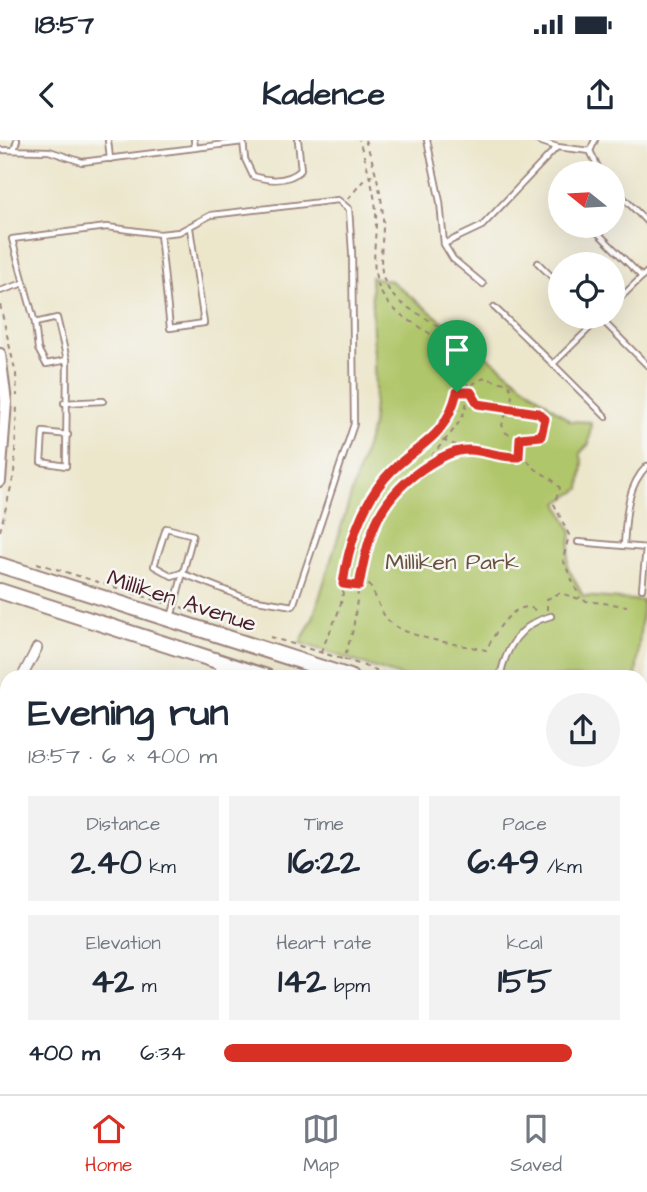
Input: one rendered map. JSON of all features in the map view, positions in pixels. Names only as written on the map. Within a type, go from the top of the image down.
[{"type":"main road","name":"Milliken Avenue","points":[[0,565],[328,670]]},
{"type":"main road","name":"Milliken Avenue","points":[[0,591],[220,670]]},
{"type":"street","points":[[0,354],[6,402],[0,481]]},
{"type":"street","points":[[26,670],[37,648]]},
{"type":"lane","points":[[13,150],[17,140]]},
{"type":"lane","points":[[108,140],[110,159]]},
{"type":"lane","points":[[194,140],[195,148]]},
{"type":"lane","points":[[0,150],[49,151],[82,162],[243,141],[245,159],[253,176],[281,179],[292,178],[301,170],[298,140]]},
{"type":"lane","points":[[427,140],[440,202],[444,244],[453,258],[483,284]]},
{"type":"lane","points":[[536,140],[557,147],[590,151]]},
{"type":"lane","points":[[594,140],[590,151],[595,161]]},
{"type":"lane","points":[[444,244],[482,226],[557,147]]},
{"type":"lane","points":[[67,360],[46,364],[38,349],[35,323],[12,239],[107,227],[160,234],[190,228],[211,215],[338,200],[349,209],[356,409],[354,424],[293,606],[245,598],[181,573],[172,576],[154,566],[166,528],[193,535],[181,573],[171,620]]},
{"type":"lane","points":[[625,200],[647,222]]},
{"type":"lane","points":[[160,234],[170,328],[204,323],[190,228]]},
{"type":"lane","points":[[604,238],[642,277]]},
{"type":"lane","points":[[538,263],[548,273]]},
{"type":"lane","points":[[625,293],[647,272]]},
{"type":"lane","points":[[0,291],[24,283]]},
{"type":"lane","points":[[494,307],[606,417]]},
{"type":"lane","points":[[35,323],[57,318],[67,360],[64,403],[68,435],[66,466],[41,462],[43,432],[68,435]]},
{"type":"lane","points":[[553,364],[589,329]]},
{"type":"lane","points":[[609,329],[647,365]]},
{"type":"lane","points":[[64,403],[103,401]]},
{"type":"lane","points":[[624,546],[627,507],[634,485],[647,466]]},
{"type":"lane","points":[[578,542],[647,548],[642,589]]},
{"type":"lane","points":[[502,670],[509,647],[522,631],[537,620],[551,616]]},
{"type":"path","points":[[321,652],[340,606],[356,531],[376,489],[387,476],[433,437],[452,410],[457,392],[453,363],[445,348],[431,332],[400,314],[382,295],[374,264],[375,202],[359,140]]},
{"type":"path","points":[[365,140],[382,201],[384,280],[397,300],[435,324],[445,335],[463,367],[469,393],[478,404],[508,407],[531,410],[545,419],[541,436],[520,438],[506,433],[502,425],[508,407],[512,390],[503,380],[478,380],[469,393],[461,419],[423,469]]},
{"type":"path","points":[[343,205],[374,174]]},
{"type":"path","points":[[457,392],[469,393]]},
{"type":"path","points":[[433,437],[441,442],[505,458],[526,457],[534,469],[552,477],[560,488],[554,504],[569,535],[563,560],[580,597]]},
{"type":"path","points":[[519,457],[520,438]]},
{"type":"path","points":[[376,670],[344,659],[353,630],[361,570],[373,526],[381,510],[397,490],[423,469],[446,455],[471,450]]},
{"type":"path","points":[[346,569],[361,570]]},
{"type":"path","points":[[361,576],[370,586],[383,614],[402,631],[486,650],[506,619],[521,608],[530,607],[539,612]]},
{"type":"path","points":[[343,584],[359,586]]},
{"type":"path","points":[[547,610],[545,603],[552,595],[569,593],[627,606]]},
{"type":"green space","name":"Milliken Park","points":[[371,277],[391,281],[570,421],[591,422],[589,444],[580,453],[583,464],[580,489],[558,503],[572,532],[567,566],[583,596],[643,601],[637,670],[382,670],[300,643],[313,618],[372,427],[375,390]]},
{"type":"route","points":[[457,392],[471,392],[478,404],[538,413],[545,419],[541,436],[534,439],[520,438],[519,457],[505,458],[471,450],[460,451],[446,455],[418,472],[397,490],[381,510],[373,526],[359,586],[343,584],[356,531],[376,489],[387,476],[435,436],[452,410],[457,392]]}]
